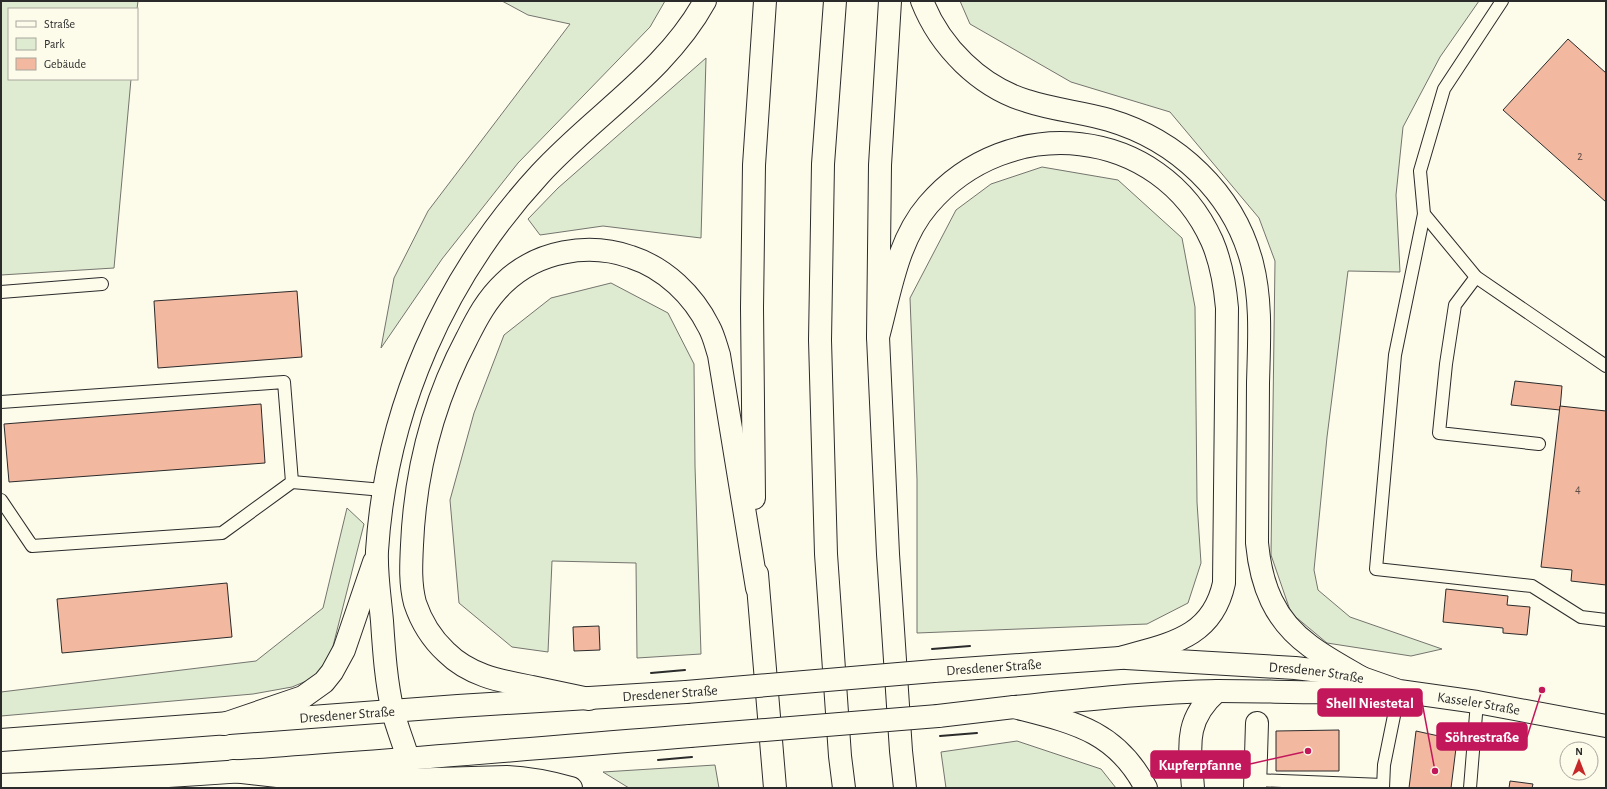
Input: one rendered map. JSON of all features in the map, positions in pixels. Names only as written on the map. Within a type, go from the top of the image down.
[{"type":"main road","points":[[408,758],[393,711],[385,658],[377,554],[383,490],[393,443],[407,396],[425,350],[446,306],[470,264],[496,226],[541,172],[568,145],[658,64],[682,36],[705,1]]},
{"type":"main road","points":[[765,1],[754,166],[752,308],[753,452],[757,588],[775,788]]},
{"type":"main road","points":[[835,1],[823,164],[820,340],[826,554],[840,756],[844,788]]},
{"type":"main road","points":[[890,1],[880,166],[878,337],[888,554],[901,751],[905,788]]},
{"type":"main road","points":[[922,1],[934,25],[948,46],[982,79],[1025,101],[1108,120],[1131,127],[1154,138],[1175,151],[1194,167],[1213,187],[1230,211],[1242,235],[1252,262],[1259,308],[1257,543],[1259,566],[1263,580],[1275,608],[1285,623],[1296,635],[1310,646],[1362,678]]},
{"type":"main road","points":[[878,337],[902,250],[913,227],[927,206],[944,188],[964,172],[986,159],[1009,150],[1034,144],[1059,142],[1084,144],[1109,150],[1138,162],[1170,184],[1186,201],[1200,220],[1211,240],[1220,262],[1225,285],[1227,316],[1224,583],[1216,608],[1208,620],[1188,636],[1120,658]]},
{"type":"main road","points":[[590,699],[494,680],[476,673],[460,664],[434,639],[423,621],[415,602],[411,582],[413,526],[417,491],[424,454],[446,382],[462,347],[491,297],[505,282],[522,269],[540,260],[560,253],[573,251],[601,250],[622,254],[643,261],[662,272],[680,286],[694,303],[710,328],[719,355],[757,588]]},
{"type":"main road","points":[[224,724],[304,696],[324,682],[332,672],[344,650],[377,554]]},
{"type":"main road","name":"Dresdener Straße","points":[[1,740],[393,711],[686,692],[934,671],[1120,658],[1295,668],[1329,672],[1362,678],[1399,691]]},
{"type":"main road","points":[[1193,788],[1190,742],[1192,727],[1198,713],[1206,701],[1217,691]]},
{"type":"main road","name":"Dresdener Straße","points":[[1,784],[232,771],[690,736],[938,716],[1128,695],[1217,691],[1346,693],[1399,691]]},
{"type":"main road","name":"Kasseler Straße","points":[[1399,691],[1477,702],[1606,726]]},
{"type":"main road","points":[[1014,707],[1070,721],[1104,738],[1131,764],[1146,788]]},
{"type":"main road","points":[[1255,784],[1257,724]]},
{"type":"main road","points":[[232,771],[330,782],[507,777],[529,778],[552,782],[571,788]]},
{"type":"lane","points":[[1502,1],[1444,89],[1420,171],[1424,214],[1395,355],[1376,569],[1532,586],[1580,617],[1606,620]]},
{"type":"lane","points":[[1424,214],[1476,277],[1606,366]]},
{"type":"lane","points":[[1476,277],[1455,305],[1446,364],[1439,433],[1539,444]]},
{"type":"lane","points":[[1,292],[102,284]]},
{"type":"lane","points":[[1,402],[284,382],[292,482]]},
{"type":"lane","points":[[1,500],[32,546],[222,533],[292,482],[383,490]]},
{"type":"lane","points":[[1255,784],[1384,786],[1384,765],[1399,691]]},
{"type":"lane","points":[[1470,788],[1477,702]]},
{"type":"green space","points":[[1,1],[138,1],[137,8],[8,8],[8,80],[131,80],[114,268],[1,275]]},
{"type":"green space","points":[[502,1],[665,1],[650,27],[518,163],[442,259],[381,348],[394,278],[428,211],[570,24],[528,15]]},
{"type":"green space","points":[[960,1],[1479,1],[1440,57],[1403,127],[1396,195],[1400,272],[1348,271],[1327,437],[1314,570],[1318,590],[1350,617],[1442,649],[1411,656],[1327,643],[1291,613],[1271,555],[1275,261],[1259,218],[1170,112],[1071,82],[970,24]]},
{"type":"green space","points":[[706,58],[701,238],[603,226],[540,235],[528,219],[558,188]]},
{"type":"green space","points":[[1042,167],[1118,180],[1182,238],[1195,307],[1197,502],[1201,563],[1188,603],[1147,624],[917,633],[917,479],[910,298],[956,210],[991,184]]},
{"type":"green space","points":[[611,283],[668,313],[694,364],[695,466],[701,654],[637,658],[636,563],[552,561],[548,652],[512,647],[459,603],[450,500],[474,413],[504,335],[551,298]]},
{"type":"green space","points":[[347,508],[364,524],[332,650],[316,677],[292,687],[253,694],[1,716],[1,692],[256,661],[323,608]]},
{"type":"green space","points":[[1017,741],[1101,769],[1116,788],[946,788],[941,752]]},
{"type":"green space","points":[[715,765],[719,788],[629,788],[603,772]]},
{"type":"building","points":[[1568,39],[1606,73],[1606,202],[1503,110]]},
{"type":"building","points":[[297,291],[302,357],[158,368],[154,301]]},
{"type":"building","points":[[1515,381],[1562,386],[1560,410],[1511,405]]},
{"type":"building","points":[[261,404],[265,463],[9,482],[4,424]]},
{"type":"building","points":[[1560,406],[1606,411],[1606,585],[1571,581],[1572,570],[1541,567]]},
{"type":"building","points":[[227,583],[232,637],[62,653],[57,599]]},
{"type":"building","points":[[1446,589],[1508,596],[1507,605],[1530,607],[1527,635],[1503,633],[1503,628],[1443,622]]},
{"type":"building","points":[[599,626],[600,650],[574,651],[573,627]]},
{"type":"building","points":[[1339,730],[1339,771],[1276,771],[1276,731]]},
{"type":"building","points":[[1416,731],[1457,740],[1451,788],[1409,788]]},
{"type":"building","points":[[1510,781],[1533,784],[1532,788],[1509,788]]},
{"type":"wall","points":[[932,649],[970,646]]},
{"type":"wall","points":[[651,673],[685,670]]},
{"type":"wall","points":[[940,736],[977,733]]},
{"type":"wall","points":[[658,760],[692,757]]},
{"type":"place","name":"Söhrestraße","points":[[1542,690]]},
{"type":"place","name":"Kupferpfanne","points":[[1308,751]]},
{"type":"place","name":"Shell Niestetal","points":[[1435,771]]}]
